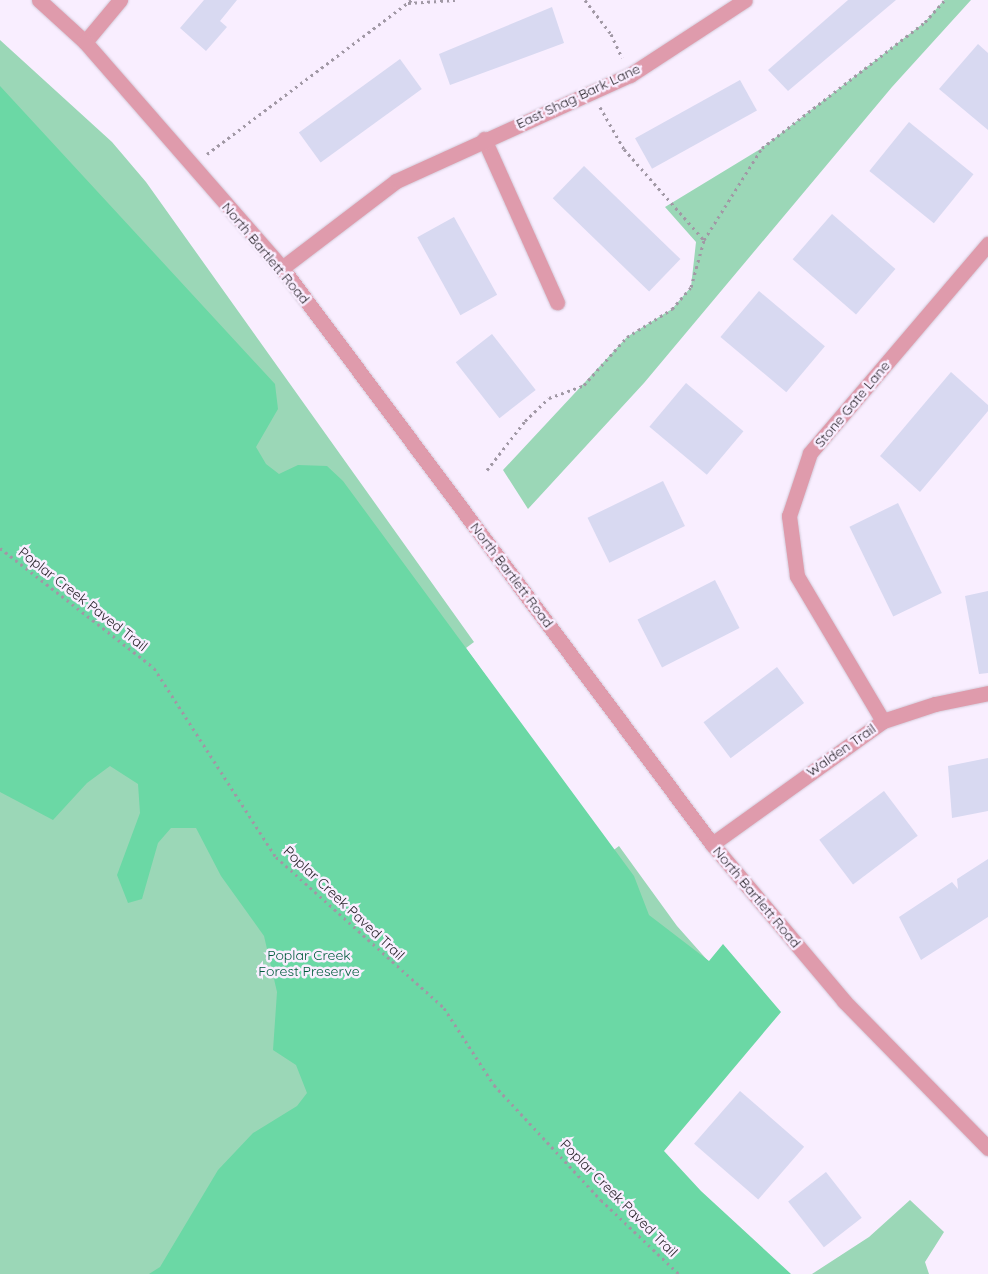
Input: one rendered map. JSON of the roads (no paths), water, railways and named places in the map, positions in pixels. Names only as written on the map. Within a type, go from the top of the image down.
[{"type":"street","name":"North Bartlett Road","points":[[39,0],[85,42],[282,268],[712,844],[844,1001],[988,1148]]},
{"type":"street","points":[[85,42],[120,0]]},
{"type":"street","name":"East Shag Bark Lane","points":[[282,268],[396,181],[484,139],[630,75],[745,0]]},
{"type":"street","points":[[484,139],[557,302]]},
{"type":"street","name":"Stone Gate Lane","points":[[883,721],[797,576],[789,516],[810,453],[988,244]]},
{"type":"street","name":"Walden Trail","points":[[712,844],[883,721],[936,704],[988,693]]},
{"type":"park label","name":"Poplar Creek Forest Preserve","points":[[309,964]]}]
